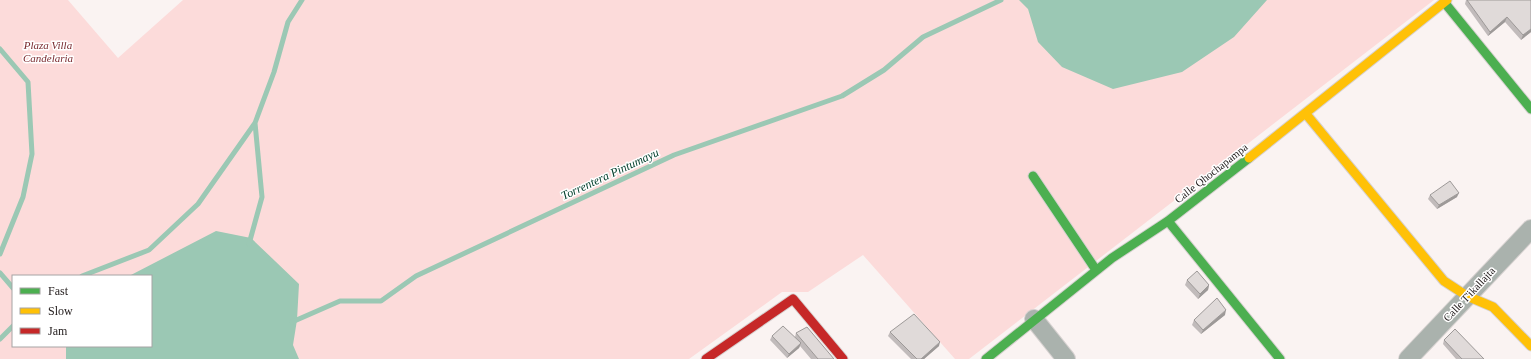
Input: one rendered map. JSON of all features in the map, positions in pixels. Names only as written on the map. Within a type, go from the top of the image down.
[{"type":"street","points":[[1446,1],[1531,109]]},
{"type":"street","name":"Calle Qhochapampa","points":[[986,359],[1096,270],[1168,221],[1306,114],[1446,1]]},
{"type":"street","points":[[1306,114],[1444,281],[1467,296],[1492,307],[1531,346]]},
{"type":"street","points":[[1033,176],[1096,270]]},
{"type":"street","points":[[1168,221],[1280,359]]},
{"type":"street","name":"Calle T'ikallajta","points":[[1408,359],[1531,229]]},
{"type":"street","points":[[706,359],[793,299],[843,359]]},
{"type":"street","points":[[1034,320],[1066,359]]},
{"type":"green space","name":"Plaza Villa Candelaria","points":[[0,0],[68,0],[118,58],[183,0],[1434,0],[969,359],[955,359],[863,255],[808,292],[782,292],[689,359],[0,359]]},
{"type":"shaded area","points":[[1019,0],[1267,0],[1234,37],[1182,72],[1113,89],[1062,67],[1038,42],[1028,9]]},
{"type":"shaded area","points":[[216,231],[251,238],[299,284],[297,320],[293,345],[299,359],[66,359],[66,347],[152,347],[152,275],[131,275]]},
{"type":"building","points":[[1467,0],[1531,0],[1531,29],[1523,35],[1507,17],[1490,32]]},
{"type":"building","points":[[1450,181],[1459,193],[1439,205],[1430,195]]},
{"type":"building","points":[[1197,271],[1209,285],[1200,294],[1187,280]]},
{"type":"building","points":[[1217,298],[1226,310],[1203,330],[1194,320]]},
{"type":"building","points":[[914,314],[940,342],[921,359],[917,359],[890,332]]},
{"type":"building","points":[[783,326],[801,343],[789,354],[772,336]]},
{"type":"building","points":[[807,327],[834,359],[818,359],[796,333]]},
{"type":"building","points":[[1455,329],[1484,359],[1462,359],[1444,340]]},
{"type":"waterway","points":[[249,244],[262,197],[255,123],[274,72],[288,22],[302,0]]},
{"type":"waterway","name":"Torrentera Pintumayu","points":[[292,322],[340,301],[381,301],[416,276],[674,155],[842,96],[884,70],[923,37],[1001,0]]},
{"type":"waterway","points":[[0,49],[28,82],[32,154],[23,197],[0,254]]},
{"type":"waterway","points":[[85,275],[149,250],[198,204],[255,123]]},
{"type":"waterway","points":[[0,273],[12,287]]},
{"type":"waterway","points":[[0,339],[12,327]]},
{"type":"traffic: fast","points":[[1444,2],[1531,109]]},
{"type":"traffic: fast","points":[[986,359],[1112,258],[1168,221],[1249,158]]},
{"type":"traffic: fast","points":[[1033,176],[1096,270]]},
{"type":"traffic: fast","points":[[1168,221],[1280,359]]},
{"type":"traffic: slow","points":[[1249,158],[1447,0]]},
{"type":"traffic: slow","points":[[1306,114],[1444,281],[1467,296],[1493,307],[1531,346]]},
{"type":"traffic: jam","points":[[706,359],[793,299],[843,359]]}]
